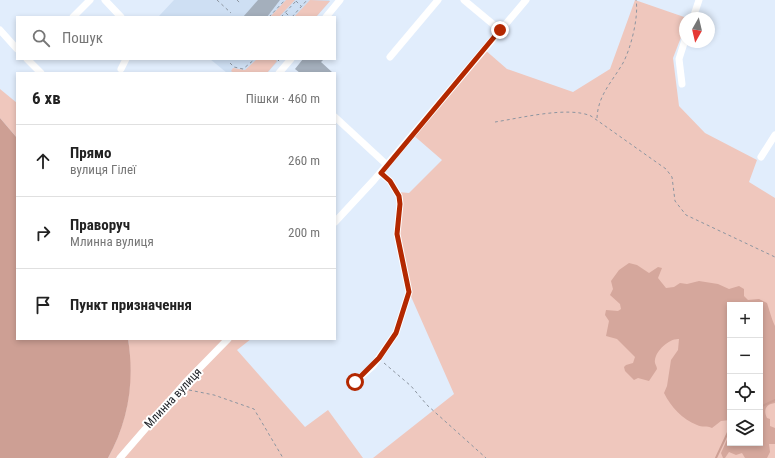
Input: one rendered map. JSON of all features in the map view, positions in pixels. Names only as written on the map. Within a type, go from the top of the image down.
[{"type":"street","points":[[74,16],[90,0]]},
{"type":"street","points":[[105,0],[120,16]]},
{"type":"street","points":[[327,16],[340,0]]},
{"type":"street","points":[[390,57],[438,0]]},
{"type":"street","points":[[464,0],[500,30]]},
{"type":"street","points":[[336,221],[381,173],[526,0]]},
{"type":"street","points":[[695,12],[699,0]]},
{"type":"street","points":[[0,30],[16,48]]},
{"type":"street","points":[[682,84],[679,60],[683,48]]},
{"type":"street","points":[[29,60],[40,72]]},
{"type":"street","points":[[121,69],[126,60]]},
{"type":"street","points":[[284,71],[290,60]]},
{"type":"street","points":[[336,118],[387,165]]},
{"type":"street","points":[[761,157],[775,135]]},
{"type":"street","points":[[355,382],[379,358],[396,333],[409,292],[397,234],[400,204],[399,196],[390,181],[381,173]]},
{"type":"street","name":"Млинна вулиця","points":[[120,458],[180,389],[227,340]]},
{"type":"path","points":[[217,0],[231,13]]},
{"type":"path","points":[[236,0],[240,3]]},
{"type":"path","points":[[270,16],[284,0]]},
{"type":"path","points":[[282,16],[296,0],[301,6]]},
{"type":"path","points":[[292,16],[307,0]]},
{"type":"path","points":[[597,119],[598,107],[601,98],[624,61],[636,23],[636,0]]},
{"type":"path","points":[[285,12],[290,16]]},
{"type":"path","points":[[230,63],[234,67],[243,69],[254,60]]},
{"type":"path","points":[[495,122],[568,112],[581,113],[597,119],[666,169],[672,177],[675,201],[686,215],[775,257]]},
{"type":"path","points":[[379,358],[411,386],[438,416],[486,458]]},
{"type":"path","points":[[180,389],[214,395],[254,409],[283,458]]},
{"type":"shaded area","points":[[174,0],[330,1],[317,16],[159,16]]},
{"type":"shaded area","points":[[286,0],[295,0],[280,16],[271,16]]},
{"type":"shaded area","points":[[310,0],[330,1],[317,16],[295,16]]},
{"type":"shaded area","points":[[635,0],[679,15],[679,42],[673,58],[679,106],[705,133],[757,160],[749,182],[775,198],[775,458],[373,458],[454,394],[409,292],[398,240],[398,192],[409,193],[442,160],[412,134],[484,49],[507,69],[573,92],[610,69]]},
{"type":"shaded area","points":[[211,60],[279,60],[268,72],[226,72]]},
{"type":"shaded area","points":[[256,60],[277,61],[268,72],[231,71],[233,68],[245,70]]},
{"type":"shaded area","points":[[0,89],[16,102],[16,137],[0,118]]},
{"type":"shaded area","points":[[0,118],[16,137],[16,340],[128,340],[131,371],[125,416],[121,430],[108,458],[0,458]]},
{"type":"shaded area","points":[[629,263],[637,265],[649,273],[658,267],[662,268],[658,278],[666,288],[674,287],[680,283],[687,284],[699,281],[718,284],[729,289],[739,286],[744,289],[744,296],[748,300],[759,299],[767,303],[775,326],[775,403],[767,406],[765,412],[767,418],[770,419],[770,426],[775,428],[775,444],[769,444],[770,452],[767,458],[745,458],[742,453],[736,455],[729,452],[725,458],[723,458],[721,453],[727,440],[727,446],[763,446],[763,302],[727,302],[727,420],[721,421],[712,428],[699,426],[686,419],[678,412],[664,393],[667,386],[671,360],[678,350],[679,339],[672,340],[664,345],[658,352],[655,361],[657,369],[649,381],[638,378],[634,380],[625,371],[624,367],[633,363],[635,357],[617,339],[606,336],[609,321],[605,315],[606,310],[618,311],[621,309],[620,304],[610,295],[613,289],[611,281],[619,270]]},
{"type":"shaded area","points":[[128,340],[223,340],[176,389],[116,458],[108,458],[115,444],[125,416],[130,386],[130,355]]},
{"type":"shaded area","points":[[231,340],[250,340],[237,350],[305,427],[328,410],[363,458],[122,458],[181,391]]},
{"type":"building","points":[[258,0],[280,0],[268,16],[244,16]]},
{"type":"building","points":[[302,60],[323,60],[321,62],[332,72],[299,72],[295,69]]},
{"type":"waterway","points":[[763,406],[775,400]]},
{"type":"waterway","points":[[716,458],[727,434]]},
{"type":"route","points":[[355,382],[373,366],[396,333],[409,292],[397,234],[400,200],[396,188],[381,173],[500,30]]}]
